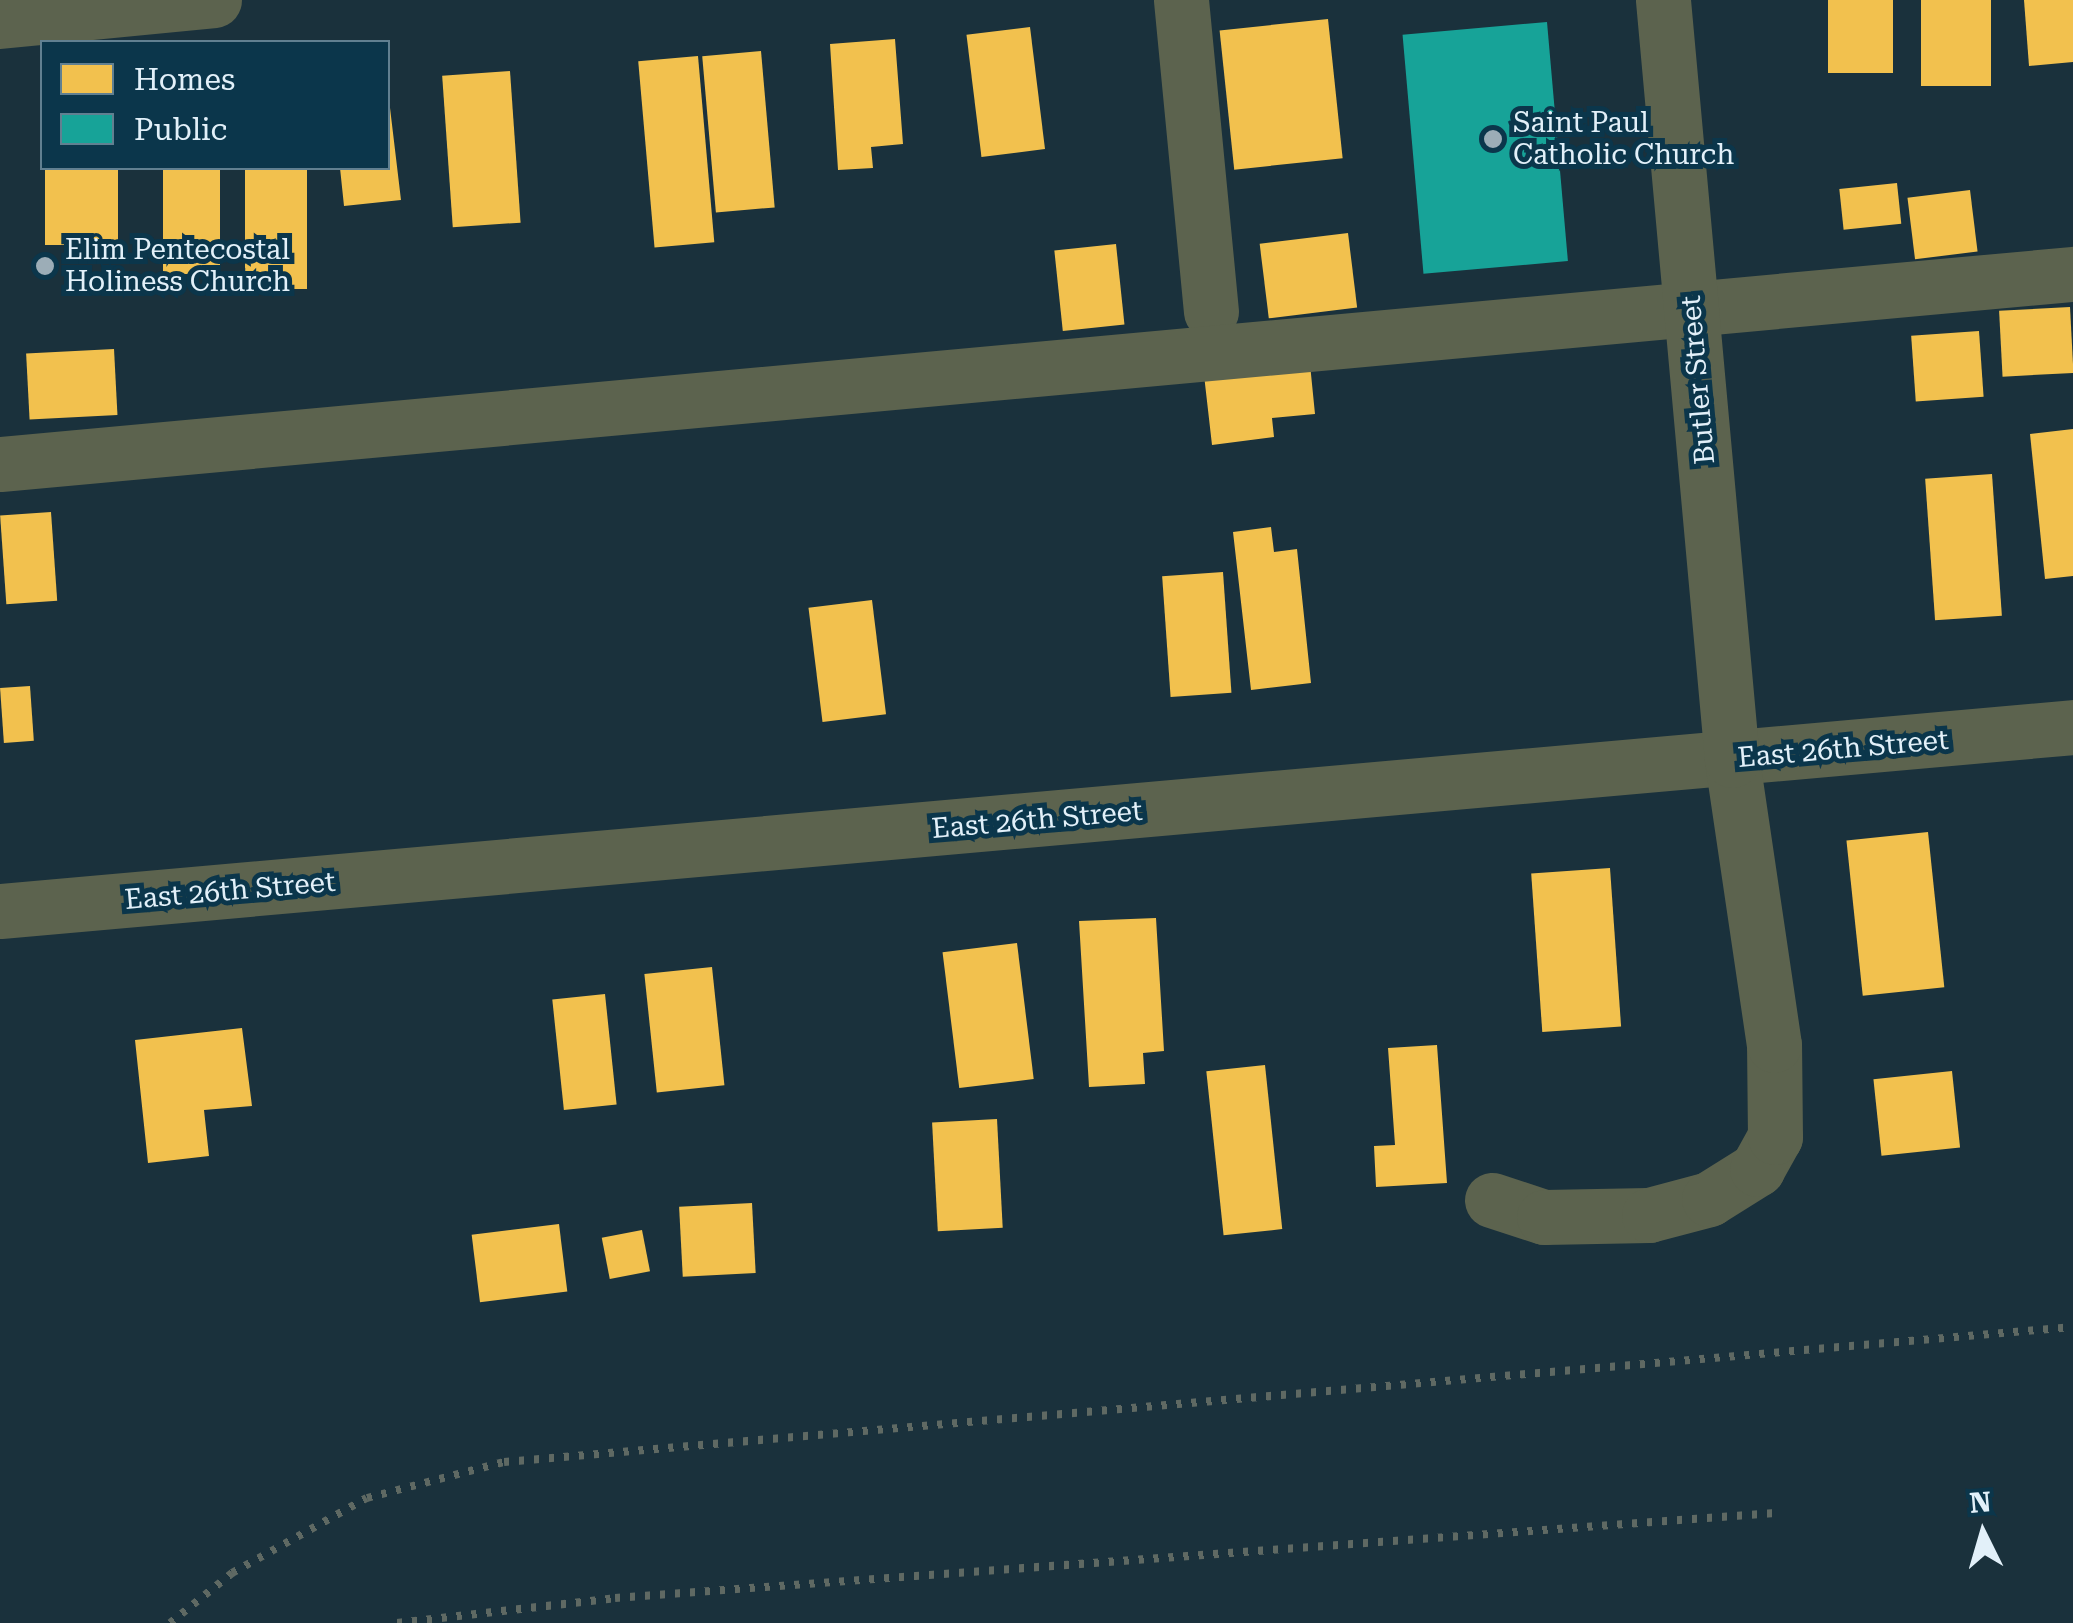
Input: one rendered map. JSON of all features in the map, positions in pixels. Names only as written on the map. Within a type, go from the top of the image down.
[{"type":"street","points":[[0,21],[214,0]]},
{"type":"street","points":[[1181,0],[1211,312]]},
{"type":"street","name":"Butler Street","points":[[1492,1200],[1544,1217],[1649,1215],[1709,1199],[1757,1169],[1775,1137],[1772,1026],[1732,760],[1663,0]]},
{"type":"street","points":[[0,464],[2073,274]]},
{"type":"street","name":"East 26th Street","points":[[0,911],[2073,727]]},
{"type":"building: Homes","points":[[1828,0],[1893,0],[1893,73],[1828,73]]},
{"type":"building: Homes","points":[[1921,0],[1991,0],[1991,86],[1921,86]]},
{"type":"building: Homes","points":[[2024,0],[2073,0],[2073,62],[2029,66]]},
{"type":"building: Homes","points":[[1328,19],[1343,158],[1234,170],[1220,30]]},
{"type":"building: Homes","points":[[1030,27],[1045,149],[981,157],[966,35]]},
{"type":"building: Homes","points":[[895,39],[903,144],[871,147],[873,168],[838,170],[830,44]]},
{"type":"building: Homes","points":[[761,51],[775,207],[716,213],[702,56]]},
{"type":"building: Homes","points":[[698,56],[714,242],[655,248],[638,61]]},
{"type":"building: Homes","points":[[510,71],[521,223],[453,227],[442,76]]},
{"type":"building: Homes","points":[[390,108],[401,200],[344,206],[340,170],[390,170]]},
{"type":"building: Homes","points":[[45,170],[118,170],[118,245],[45,245]]},
{"type":"building: Homes","points":[[163,170],[220,170],[220,274],[163,274]]},
{"type":"building: Homes","points":[[245,170],[307,170],[307,289],[245,289]]},
{"type":"building: Homes","points":[[1897,183],[1901,224],[1844,230],[1839,189]]},
{"type":"building: Homes","points":[[1970,190],[1978,252],[1915,259],[1907,198]]},
{"type":"building: Homes","points":[[1348,233],[1357,307],[1269,318],[1260,244]]},
{"type":"building: Homes","points":[[1116,244],[1124,325],[1063,331],[1054,250]]},
{"type":"building: Homes","points":[[2070,307],[2073,373],[2003,377],[1999,311]]},
{"type":"building: Homes","points":[[1979,331],[1984,397],[1916,402],[1911,336]]},
{"type":"building: Homes","points":[[114,349],[117,415],[30,420],[26,354]]},
{"type":"building: Homes","points":[[1310,364],[1315,414],[1272,418],[1274,437],[1212,445],[1204,375]]},
{"type":"building: Homes","points":[[2073,429],[2073,576],[2045,579],[2030,434]]},
{"type":"building: Homes","points":[[1992,474],[2002,616],[1935,620],[1925,479]]},
{"type":"building: Homes","points":[[51,512],[57,601],[6,604],[0,516]]},
{"type":"building: Homes","points":[[1271,527],[1274,552],[1297,549],[1311,683],[1251,690],[1233,532]]},
{"type":"building: Homes","points":[[1223,572],[1231,693],[1171,697],[1162,576]]},
{"type":"building: Homes","points":[[872,600],[886,714],[822,722],[808,608]]},
{"type":"building: Homes","points":[[30,686],[34,741],[4,743],[0,688]]},
{"type":"building: Homes","points":[[1928,832],[1944,987],[1863,996],[1846,841]]},
{"type":"building: Homes","points":[[1610,868],[1621,1027],[1542,1032],[1531,874]]},
{"type":"building: Homes","points":[[1156,918],[1164,1051],[1143,1053],[1145,1084],[1089,1087],[1079,921]]},
{"type":"building: Homes","points":[[1017,943],[1034,1079],[959,1088],[943,952]]},
{"type":"building: Homes","points":[[712,967],[724,1085],[657,1092],[644,974]]},
{"type":"building: Homes","points":[[605,994],[617,1104],[564,1110],[552,1000]]},
{"type":"building: Homes","points":[[242,1028],[252,1106],[204,1110],[209,1156],[148,1163],[135,1040]]},
{"type":"building: Homes","points":[[1437,1045],[1447,1183],[1376,1187],[1374,1146],[1395,1145],[1388,1048]]},
{"type":"building: Homes","points":[[1265,1065],[1282,1229],[1224,1235],[1206,1071]]},
{"type":"building: Homes","points":[[1952,1071],[1960,1148],[1881,1156],[1873,1079]]},
{"type":"building: Homes","points":[[997,1119],[1003,1228],[938,1231],[932,1122]]},
{"type":"building: Homes","points":[[752,1203],[756,1273],[683,1277],[679,1207]]},
{"type":"building: Homes","points":[[559,1224],[567,1291],[480,1302],[472,1235]]},
{"type":"building: Homes","points":[[642,1230],[650,1271],[610,1279],[602,1238]]},
{"type":"building: Public","points":[[1547,22],[1568,261],[1423,274],[1403,35]]},
{"type":"railway","points":[[170,1623],[232,1573],[367,1498],[504,1462],[2073,1327]]},
{"type":"railway","points":[[397,1623],[615,1598],[1775,1513]]},
{"type":"place","name":"Saint Paul Catholic Church","points":[[1493,139]]},
{"type":"place","name":"Elim Pentecostal Holiness Church","points":[[45,266]]}]
